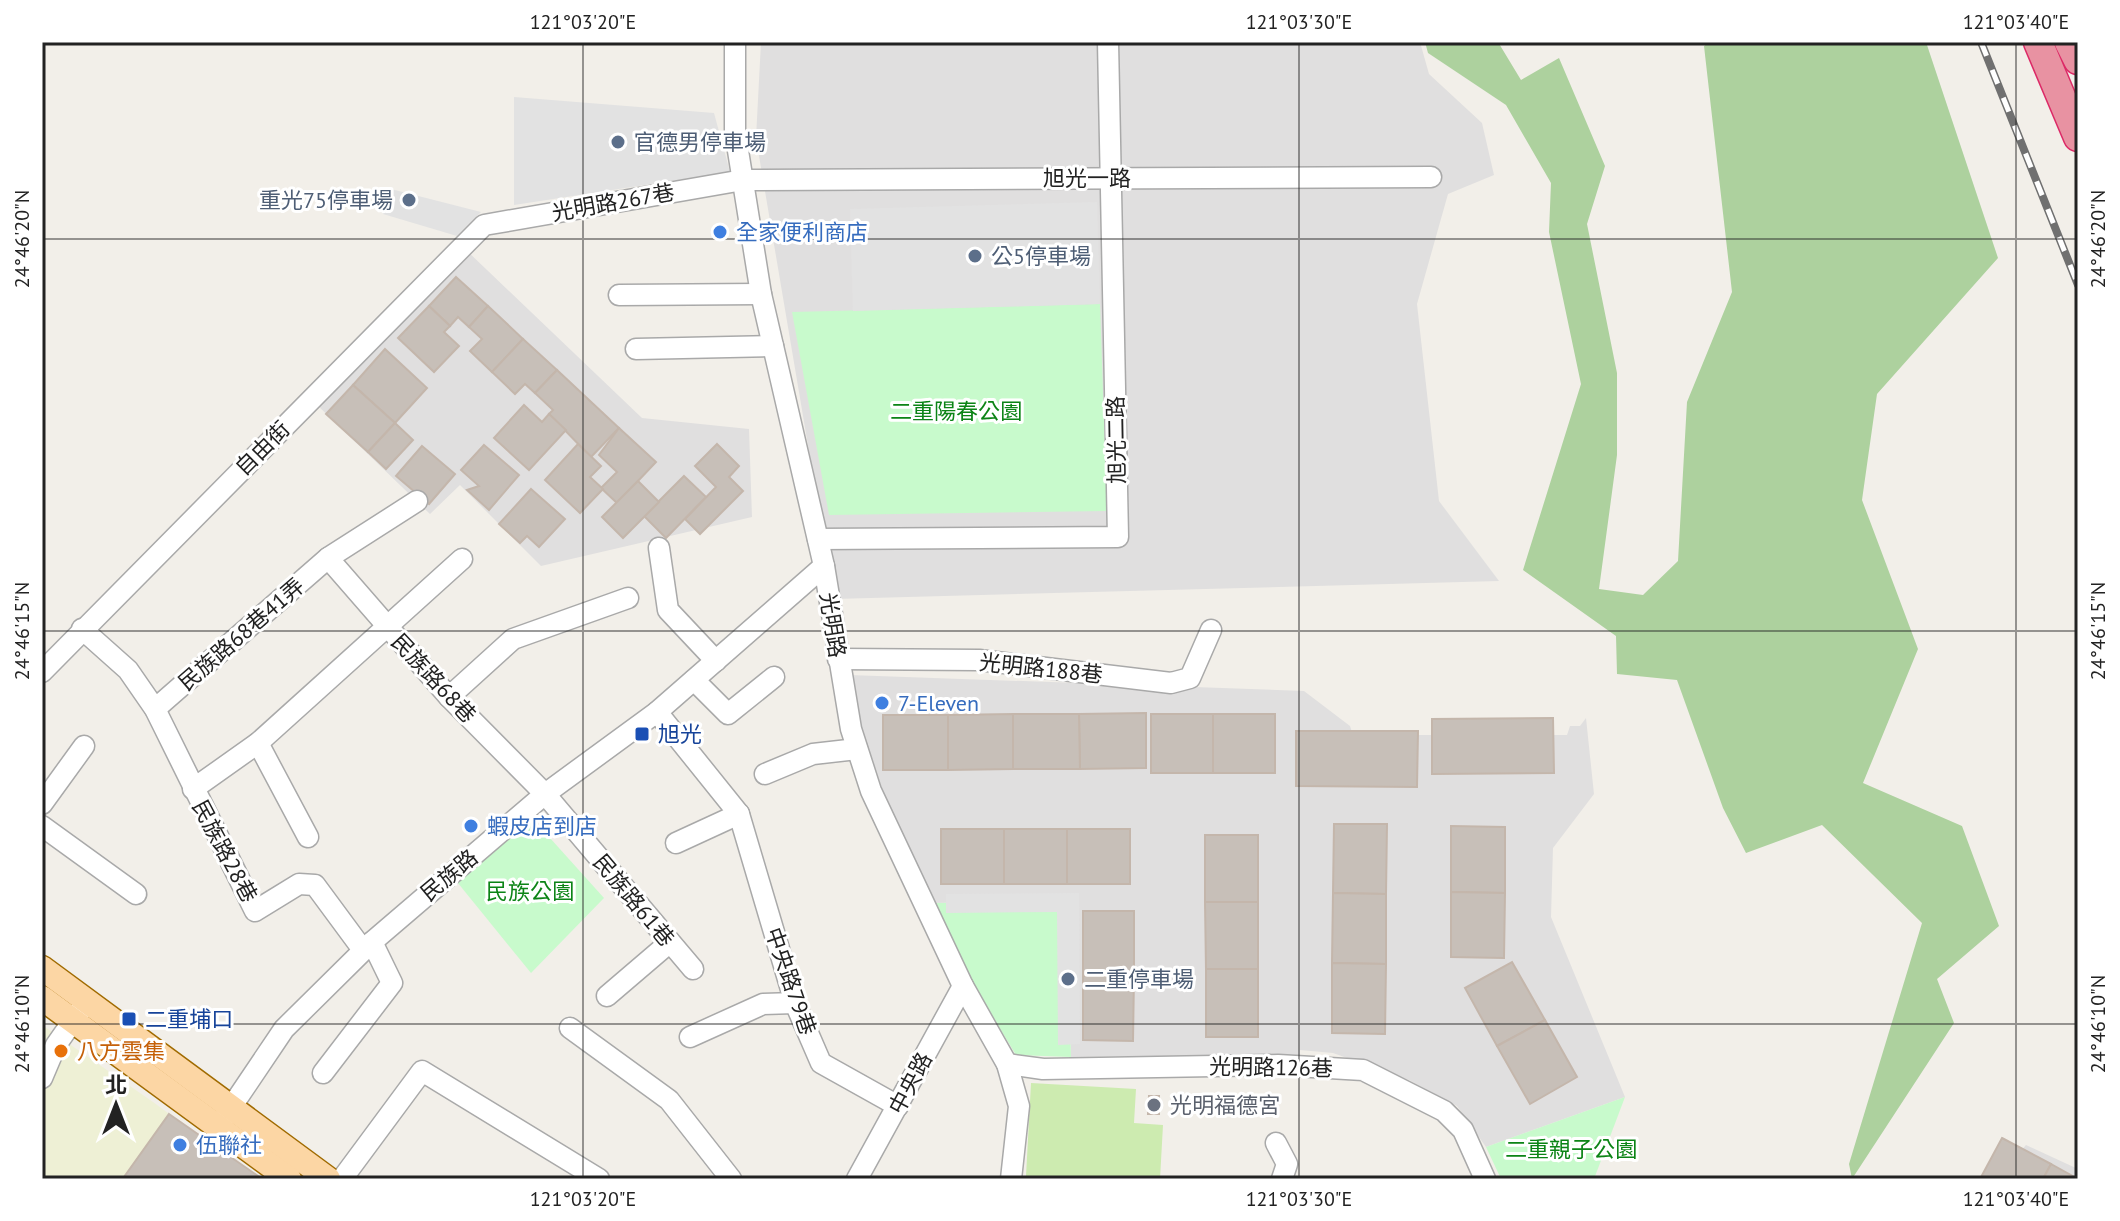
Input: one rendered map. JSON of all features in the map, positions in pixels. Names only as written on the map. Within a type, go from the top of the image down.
[{"type":"highway","points":[[2038,42],[2078,137]]},
{"type":"highway","points":[[2069,42],[2078,60]]},
{"type":"main road","points":[[42,968],[79,1012]]},
{"type":"main road","points":[[42,998],[79,1012],[225,1115],[328,1179]]},
{"type":"main road","points":[[225,1115],[276,1175]]},
{"type":"street","name":"光明路","points":[[735,42],[735,132],[761,294],[824,566],[838,659],[857,749],[871,791],[963,986],[1007,1064],[1019,1106],[1011,1179]]},
{"type":"street","name":"旭光二路","points":[[818,539],[1118,537],[1108,42]]},
{"type":"street","name":"旭光一路","points":[[743,180],[1431,177]]},
{"type":"street","name":"光明路267巷","points":[[484,225],[743,180]]},
{"type":"street","name":"自由街","points":[[42,672],[484,225]]},
{"type":"street","points":[[619,295],[761,294]]},
{"type":"street","points":[[636,349],[773,346]]},
{"type":"street","name":"民族路68巷41弄","points":[[155,709],[328,558],[417,501]]},
{"type":"street","points":[[659,548],[668,610],[716,661]]},
{"type":"street","name":"民族路68巷","points":[[328,558],[449,697],[545,794]]},
{"type":"street","points":[[82,629],[128,670],[155,709],[193,789],[258,743],[462,559]]},
{"type":"street","name":"民族路","points":[[225,1115],[284,1029],[368,946],[545,794],[657,712],[824,566]]},
{"type":"street","points":[[449,697],[513,639],[628,598]]},
{"type":"street","name":"光明路188巷","points":[[838,659],[979,660],[1171,683],[1190,678],[1211,630]]},
{"type":"street","points":[[694,680],[728,714],[774,677]]},
{"type":"street","points":[[657,712],[739,814],[676,843]]},
{"type":"street","points":[[258,743],[308,837]]},
{"type":"street","points":[[42,804],[84,746]]},
{"type":"street","points":[[765,774],[813,754],[857,749]]},
{"type":"street","name":"民族路28巷","points":[[193,789],[255,911],[299,884],[315,885],[368,946]]},
{"type":"street","name":"民族路61巷","points":[[545,794],[693,969]]},
{"type":"street","name":"中央路79巷","points":[[739,814],[795,1003],[821,1063],[898,1106]]},
{"type":"street","points":[[42,826],[136,894]]},
{"type":"street","points":[[607,996],[669,943]]},
{"type":"street","points":[[323,1073],[392,983],[368,946]]},
{"type":"street","name":"中央路","points":[[857,1179],[963,986]]},
{"type":"street","points":[[690,1037],[763,1004],[795,1003]]},
{"type":"street","points":[[42,1078],[56,1045],[79,1012]]},
{"type":"street","points":[[570,1028],[669,1100],[731,1179]]},
{"type":"street","name":"光明路126巷","points":[[1007,1064],[1043,1069],[1289,1065],[1363,1070],[1444,1111],[1463,1130],[1485,1179]]},
{"type":"street","points":[[342,1179],[422,1071],[599,1179]]},
{"type":"street","points":[[1276,1143],[1287,1164],[1282,1179]]},
{"type":"shaded area","points":[[761,42],[1420,42],[1429,74],[1482,123],[1494,175],[1448,194],[1417,304],[1439,501],[1499,581],[834,599],[756,138]]},
{"type":"shaded area","name":"官德男停車場","points":[[514,97],[714,113],[730,172],[514,205]]},
{"type":"shaded area","name":"重光75停車場","points":[[387,188],[481,212],[457,236],[383,214]]},
{"type":"shaded area","name":"公5停車場","points":[[1097,202],[1100,304],[853,311],[850,209]]},
{"type":"shaded area","points":[[464,248],[642,418],[749,429],[752,517],[541,566],[460,485],[430,514],[315,403]]},
{"type":"shaded area","points":[[849,675],[1304,691],[1350,726],[1353,735],[1567,735],[1570,726],[1580,726],[1586,718],[1594,794],[1553,848],[1551,917],[1625,1097],[1486,1147],[1457,1106],[1409,1080],[1333,1053],[1300,1050],[1300,1055],[1071,1057],[1067,902],[925,903],[858,717]]},
{"type":"shaded area","name":"二重停車場","points":[[1079,893],[1080,1044],[1058,1045],[1057,912],[946,913],[946,894]]},
{"type":"shaded area","points":[[2026,1145],[2078,1169],[2078,1179],[1995,1179]]},
{"type":"green space","points":[[1425,42],[1498,42],[1521,80],[1559,58],[1605,166],[1587,224],[1617,373],[1617,455],[1599,589],[1643,595],[1678,561],[1687,402],[1732,292],[1704,46],[1709,42],[1926,42],[1998,258],[1877,394],[1862,500],[1918,649],[1863,783],[1962,826],[1999,926],[1937,979],[1954,1023],[1852,1179],[1849,1164],[1922,923],[1822,825],[1746,853],[1723,808],[1677,680],[1617,674],[1616,636],[1523,570],[1581,384],[1549,232],[1551,183],[1506,105],[1428,53]]},
{"type":"green space","name":"二重陽春公園","points":[[1100,304],[1107,511],[829,515],[792,312]]},
{"type":"green space","name":"民族公園","points":[[523,808],[604,898],[531,973],[449,872]]},
{"type":"green space","points":[[1067,902],[1071,1057],[1016,1055],[968,976],[933,903]]},
{"type":"green space","points":[[42,1025],[153,1102],[258,1179],[42,1179]]},
{"type":"green space","points":[[1031,1083],[1136,1089],[1134,1123],[1163,1125],[1160,1179],[1026,1176]]},
{"type":"green space","name":"二重親子公園","points":[[1625,1097],[1594,1179],[1501,1179],[1486,1147]]},
{"type":"building","points":[[456,277],[488,306],[469,327],[458,317],[450,326],[429,306]]},
{"type":"building","points":[[429,306],[450,326],[444,332],[459,346],[434,372],[398,338]]},
{"type":"building","points":[[488,306],[523,339],[492,372],[470,351],[482,339],[469,327]]},
{"type":"building","points":[[523,339],[557,370],[535,393],[525,384],[515,394],[492,372]]},
{"type":"building","points":[[385,349],[427,388],[395,423],[353,385]]},
{"type":"building","points":[[557,370],[619,428],[591,457],[549,414],[553,410],[535,393]]},
{"type":"building","points":[[353,385],[395,423],[368,452],[326,414]]},
{"type":"building","points":[[524,405],[542,422],[549,414],[566,430],[529,470],[494,438]]},
{"type":"building","points":[[395,423],[413,440],[386,469],[368,452]]},
{"type":"building","points":[[619,428],[656,462],[617,503],[601,488],[617,472],[599,455]]},
{"type":"building","points":[[578,444],[601,466],[590,477],[603,489],[580,513],[545,480]]},
{"type":"building","points":[[717,444],[739,466],[729,477],[743,491],[700,534],[685,519],[716,487],[695,466]]},
{"type":"building","points":[[484,445],[519,475],[489,510],[467,490],[479,486],[461,470]]},
{"type":"building","points":[[422,446],[455,474],[429,504],[396,476]]},
{"type":"building","points":[[684,476],[706,497],[666,538],[644,516]]},
{"type":"building","points":[[638,481],[659,502],[623,538],[602,517]]},
{"type":"building","points":[[531,489],[565,519],[539,547],[527,536],[520,543],[499,524]]},
{"type":"building","points":[[1146,713],[1146,768],[1080,769],[1079,714]]},
{"type":"building","points":[[1013,714],[1013,769],[948,770],[948,715]]},
{"type":"building","points":[[1013,714],[1079,714],[1080,769],[1013,769]]},
{"type":"building","points":[[1151,714],[1213,714],[1213,773],[1151,773]]},
{"type":"building","points":[[1213,714],[1275,714],[1275,773],[1213,773]]},
{"type":"building","points":[[883,715],[948,715],[948,770],[883,770]]},
{"type":"building","points":[[1553,718],[1554,773],[1432,774],[1432,719]]},
{"type":"building","points":[[1296,731],[1418,731],[1417,787],[1296,786]]},
{"type":"building","points":[[1334,824],[1387,824],[1386,894],[1333,893]]},
{"type":"building","points":[[1451,826],[1505,827],[1505,893],[1451,892]]},
{"type":"building","points":[[941,829],[1004,829],[1004,884],[941,884]]},
{"type":"building","points":[[1004,829],[1067,829],[1067,884],[1004,884]]},
{"type":"building","points":[[1067,829],[1130,829],[1130,884],[1067,884]]},
{"type":"building","points":[[1205,835],[1258,835],[1258,902],[1205,902]]},
{"type":"building","points":[[1451,892],[1505,893],[1504,958],[1451,957]]},
{"type":"building","points":[[1333,893],[1386,894],[1386,964],[1332,963]]},
{"type":"building","points":[[1205,902],[1258,902],[1258,969],[1206,969]]},
{"type":"building","points":[[1083,911],[1134,911],[1134,976],[1083,976]]},
{"type":"building","points":[[1512,962],[1545,1020],[1497,1046],[1465,988]]},
{"type":"building","points":[[1332,963],[1386,964],[1385,1034],[1332,1033]]},
{"type":"building","points":[[1206,969],[1258,969],[1258,1037],[1206,1037]]},
{"type":"building","points":[[1083,976],[1134,976],[1133,1041],[1083,1040]]},
{"type":"building","points":[[1545,1020],[1577,1077],[1530,1104],[1497,1046]]},
{"type":"building","name":"光明福德宮","points":[[1149,1096],[1159,1096],[1159,1114],[1148,1114]]},
{"type":"building","name":"伍聯社","points":[[169,1114],[258,1176],[256,1179],[124,1177]]},
{"type":"building","points":[[2002,1138],[2051,1164],[2043,1179],[1980,1179]]},
{"type":"building","points":[[2051,1164],[2078,1179],[2043,1179]]},
{"type":"railway","points":[[1981,42],[2078,285]]},
{"type":"place","name":"官德男停車場","points":[[618,142]]},
{"type":"place","name":"重光75停車場","points":[[409,200]]},
{"type":"place","name":"全家便利商店","points":[[720,232]]},
{"type":"place","name":"公5停車場","points":[[975,256]]},
{"type":"place","name":"7-Eleven","points":[[882,703]]},
{"type":"place","name":"旭光","points":[[642,734]]},
{"type":"place","name":"蝦皮店到店","points":[[471,826]]},
{"type":"place","name":"二重停車場","points":[[1068,979]]},
{"type":"place","name":"二重埔口","points":[[129,1019]]},
{"type":"place","name":"八方雲集","points":[[61,1051]]},
{"type":"place","name":"光明福德宮","points":[[1154,1105]]},
{"type":"place","name":"伍聯社","points":[[180,1145]]}]
